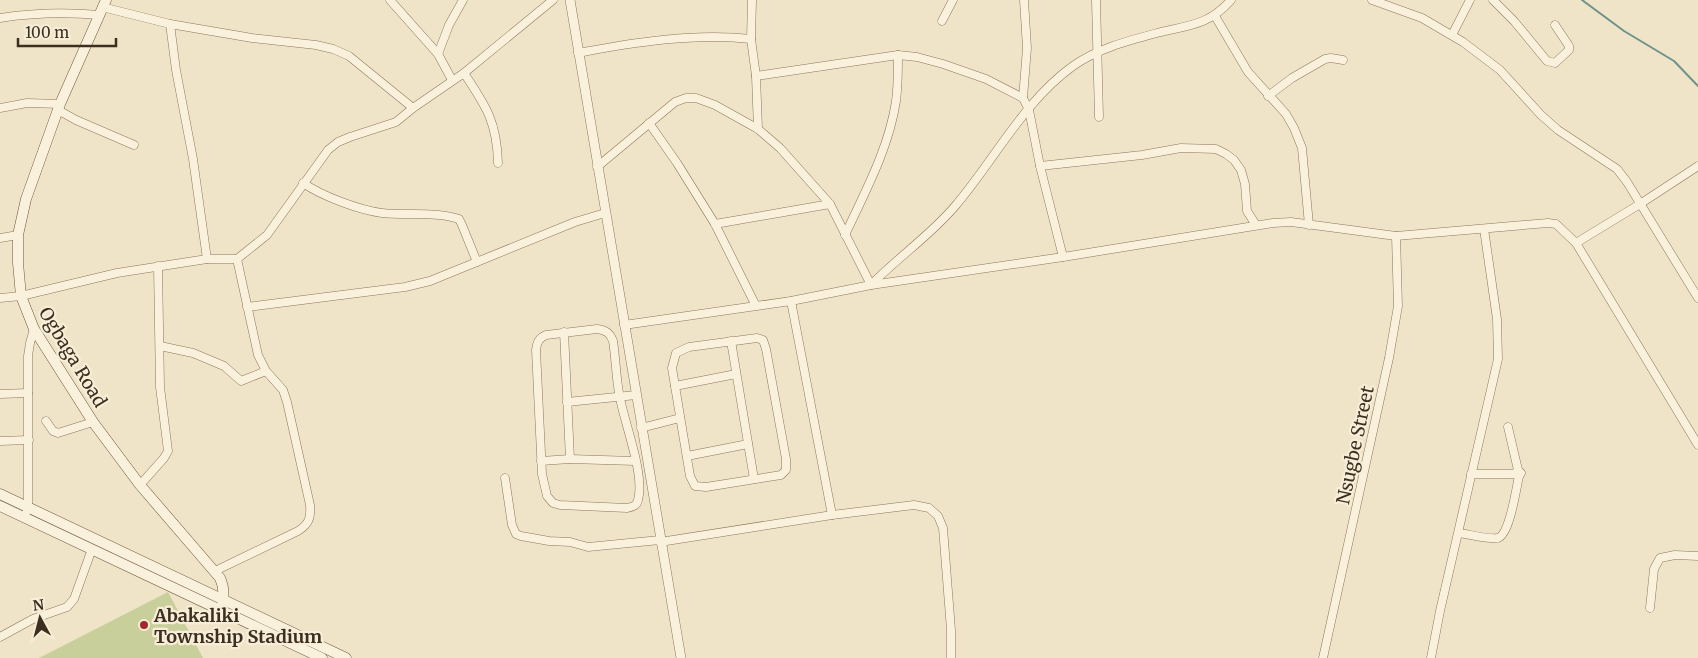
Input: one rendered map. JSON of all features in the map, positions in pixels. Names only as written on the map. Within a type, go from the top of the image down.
[{"type":"main road","name":"Ogbaga Road","points":[[102,7],[59,107],[26,199],[18,235],[21,296],[34,329],[93,422],[140,485],[215,571],[224,586],[223,606]]},
{"type":"main road","points":[[0,494],[322,658]]},
{"type":"main road","points":[[0,506],[92,549],[346,658]]},
{"type":"street","points":[[390,0],[438,54],[452,80]]},
{"type":"street","points":[[438,54],[449,25],[463,0]]},
{"type":"street","points":[[0,298],[21,296],[98,277],[158,266],[207,260],[237,259],[267,235],[328,150],[338,142],[396,122],[464,73],[553,0]]},
{"type":"street","points":[[570,0],[681,658]]},
{"type":"street","points":[[752,0],[751,39],[756,76],[758,129]]},
{"type":"street","points":[[942,21],[952,0]]},
{"type":"street","points":[[1024,0],[1027,48],[1023,98],[1029,110],[1040,166],[1063,257]]},
{"type":"street","points":[[1096,0],[1099,117]]},
{"type":"street","points":[[871,285],[955,206],[1029,110],[1060,76],[1097,53],[1128,41],[1186,27],[1215,16],[1232,0]]},
{"type":"street","points":[[1372,0],[1422,18],[1452,35],[1500,70],[1558,130],[1617,169],[1698,298]]},
{"type":"street","points":[[1452,35],[1470,0]]},
{"type":"street","points":[[1493,0],[1514,21],[1547,61],[1552,63],[1555,63],[1569,50],[1570,46],[1555,25]]},
{"type":"street","points":[[0,18],[70,12],[102,7],[170,24],[252,38],[316,45],[333,49],[349,56],[413,108]]},
{"type":"street","points":[[1215,16],[1248,72],[1286,114],[1294,128],[1302,148],[1309,225]]},
{"type":"street","points":[[170,24],[176,70],[193,159],[207,260]]},
{"type":"street","points":[[578,53],[658,40],[733,37],[751,39]]},
{"type":"street","points":[[756,76],[898,55],[917,57],[943,64],[986,79],[1023,98]]},
{"type":"street","points":[[845,235],[881,154],[892,121],[898,82],[898,55]]},
{"type":"street","points":[[1268,96],[1292,78],[1325,59],[1343,60]]},
{"type":"street","points":[[464,73],[493,121],[498,141],[498,163]]},
{"type":"street","points":[[597,167],[675,102],[686,98],[696,98],[715,105],[742,118],[758,129],[780,148],[830,204],[871,285]]},
{"type":"street","points":[[0,108],[26,103],[59,107],[76,120],[134,145]]},
{"type":"street","points":[[649,123],[677,163],[715,224],[756,306]]},
{"type":"street","points":[[1040,166],[1181,148],[1216,149],[1234,160],[1241,170],[1245,184],[1247,211],[1256,225]]},
{"type":"street","points":[[1576,243],[1698,166]]},
{"type":"street","points":[[303,183],[316,191],[381,213],[447,216],[458,219],[477,262]]},
{"type":"street","points":[[715,224],[830,204]]},
{"type":"street","points":[[247,307],[405,287],[430,281],[575,222],[605,213]]},
{"type":"street","points":[[624,325],[756,306],[871,285],[1063,257],[1256,225],[1291,222],[1396,236],[1548,223],[1556,224],[1576,243],[1698,445]]},
{"type":"street","points":[[1431,658],[1440,610],[1498,359],[1497,319],[1484,229]]},
{"type":"street","points":[[0,238],[18,235]]},
{"type":"street","name":"Nsugbe Street","points":[[1323,658],[1397,315],[1399,284],[1396,236]]},
{"type":"street","points":[[215,571],[298,531],[307,525],[311,516],[287,402],[283,390],[277,381],[266,371],[258,356],[237,259]]},
{"type":"street","points":[[140,485],[164,458],[168,450],[160,387],[158,266]]},
{"type":"street","points":[[791,300],[832,515]]},
{"type":"street","points":[[24,518],[28,507],[28,356],[34,329]]},
{"type":"street","points":[[597,329],[607,331],[614,341],[620,396],[640,488],[638,501],[632,507],[560,505],[553,503],[547,496],[541,461],[536,350],[537,342],[541,337],[564,332],[597,329]]},
{"type":"street","points":[[564,332],[570,459]]},
{"type":"street","points":[[757,338],[762,340],[765,344],[786,460],[784,474],[706,487],[696,486],[690,476],[675,386],[672,368],[676,353],[689,347],[757,338]]},
{"type":"street","points":[[731,341],[754,479]]},
{"type":"street","points":[[160,346],[192,353],[224,366],[241,381],[266,371]]},
{"type":"street","points":[[675,386],[736,374]]},
{"type":"street","points":[[0,394],[28,393]]},
{"type":"street","points":[[567,402],[636,395]]},
{"type":"street","points":[[641,428],[680,418]]},
{"type":"street","points":[[46,421],[53,431],[58,433],[93,422]]},
{"type":"street","points":[[1459,532],[1498,538],[1507,526],[1517,474],[1508,427]]},
{"type":"street","points":[[0,440],[29,440]]},
{"type":"street","points":[[687,456],[748,444]]},
{"type":"street","points":[[541,461],[570,459],[635,461]]},
{"type":"street","points":[[1471,474],[1517,474]]},
{"type":"street","points":[[505,478],[512,524],[516,534],[549,541],[570,542],[588,547],[660,541],[832,515],[914,505],[929,508],[938,516],[944,528],[951,630],[951,658]]},
{"type":"street","points":[[0,637],[33,619],[67,607],[76,594],[92,549]]},
{"type":"street","points":[[1650,608],[1654,569],[1660,558],[1674,555],[1698,556]]},
{"type":"green space","name":"Abakaliki Township Stadium","points":[[168,592],[203,658],[39,658]]},
{"type":"waterway","points":[[1582,0],[1624,31],[1674,61],[1698,86]]},
{"type":"place","name":"Abakaliki Township Stadium","points":[[144,625]]}]
